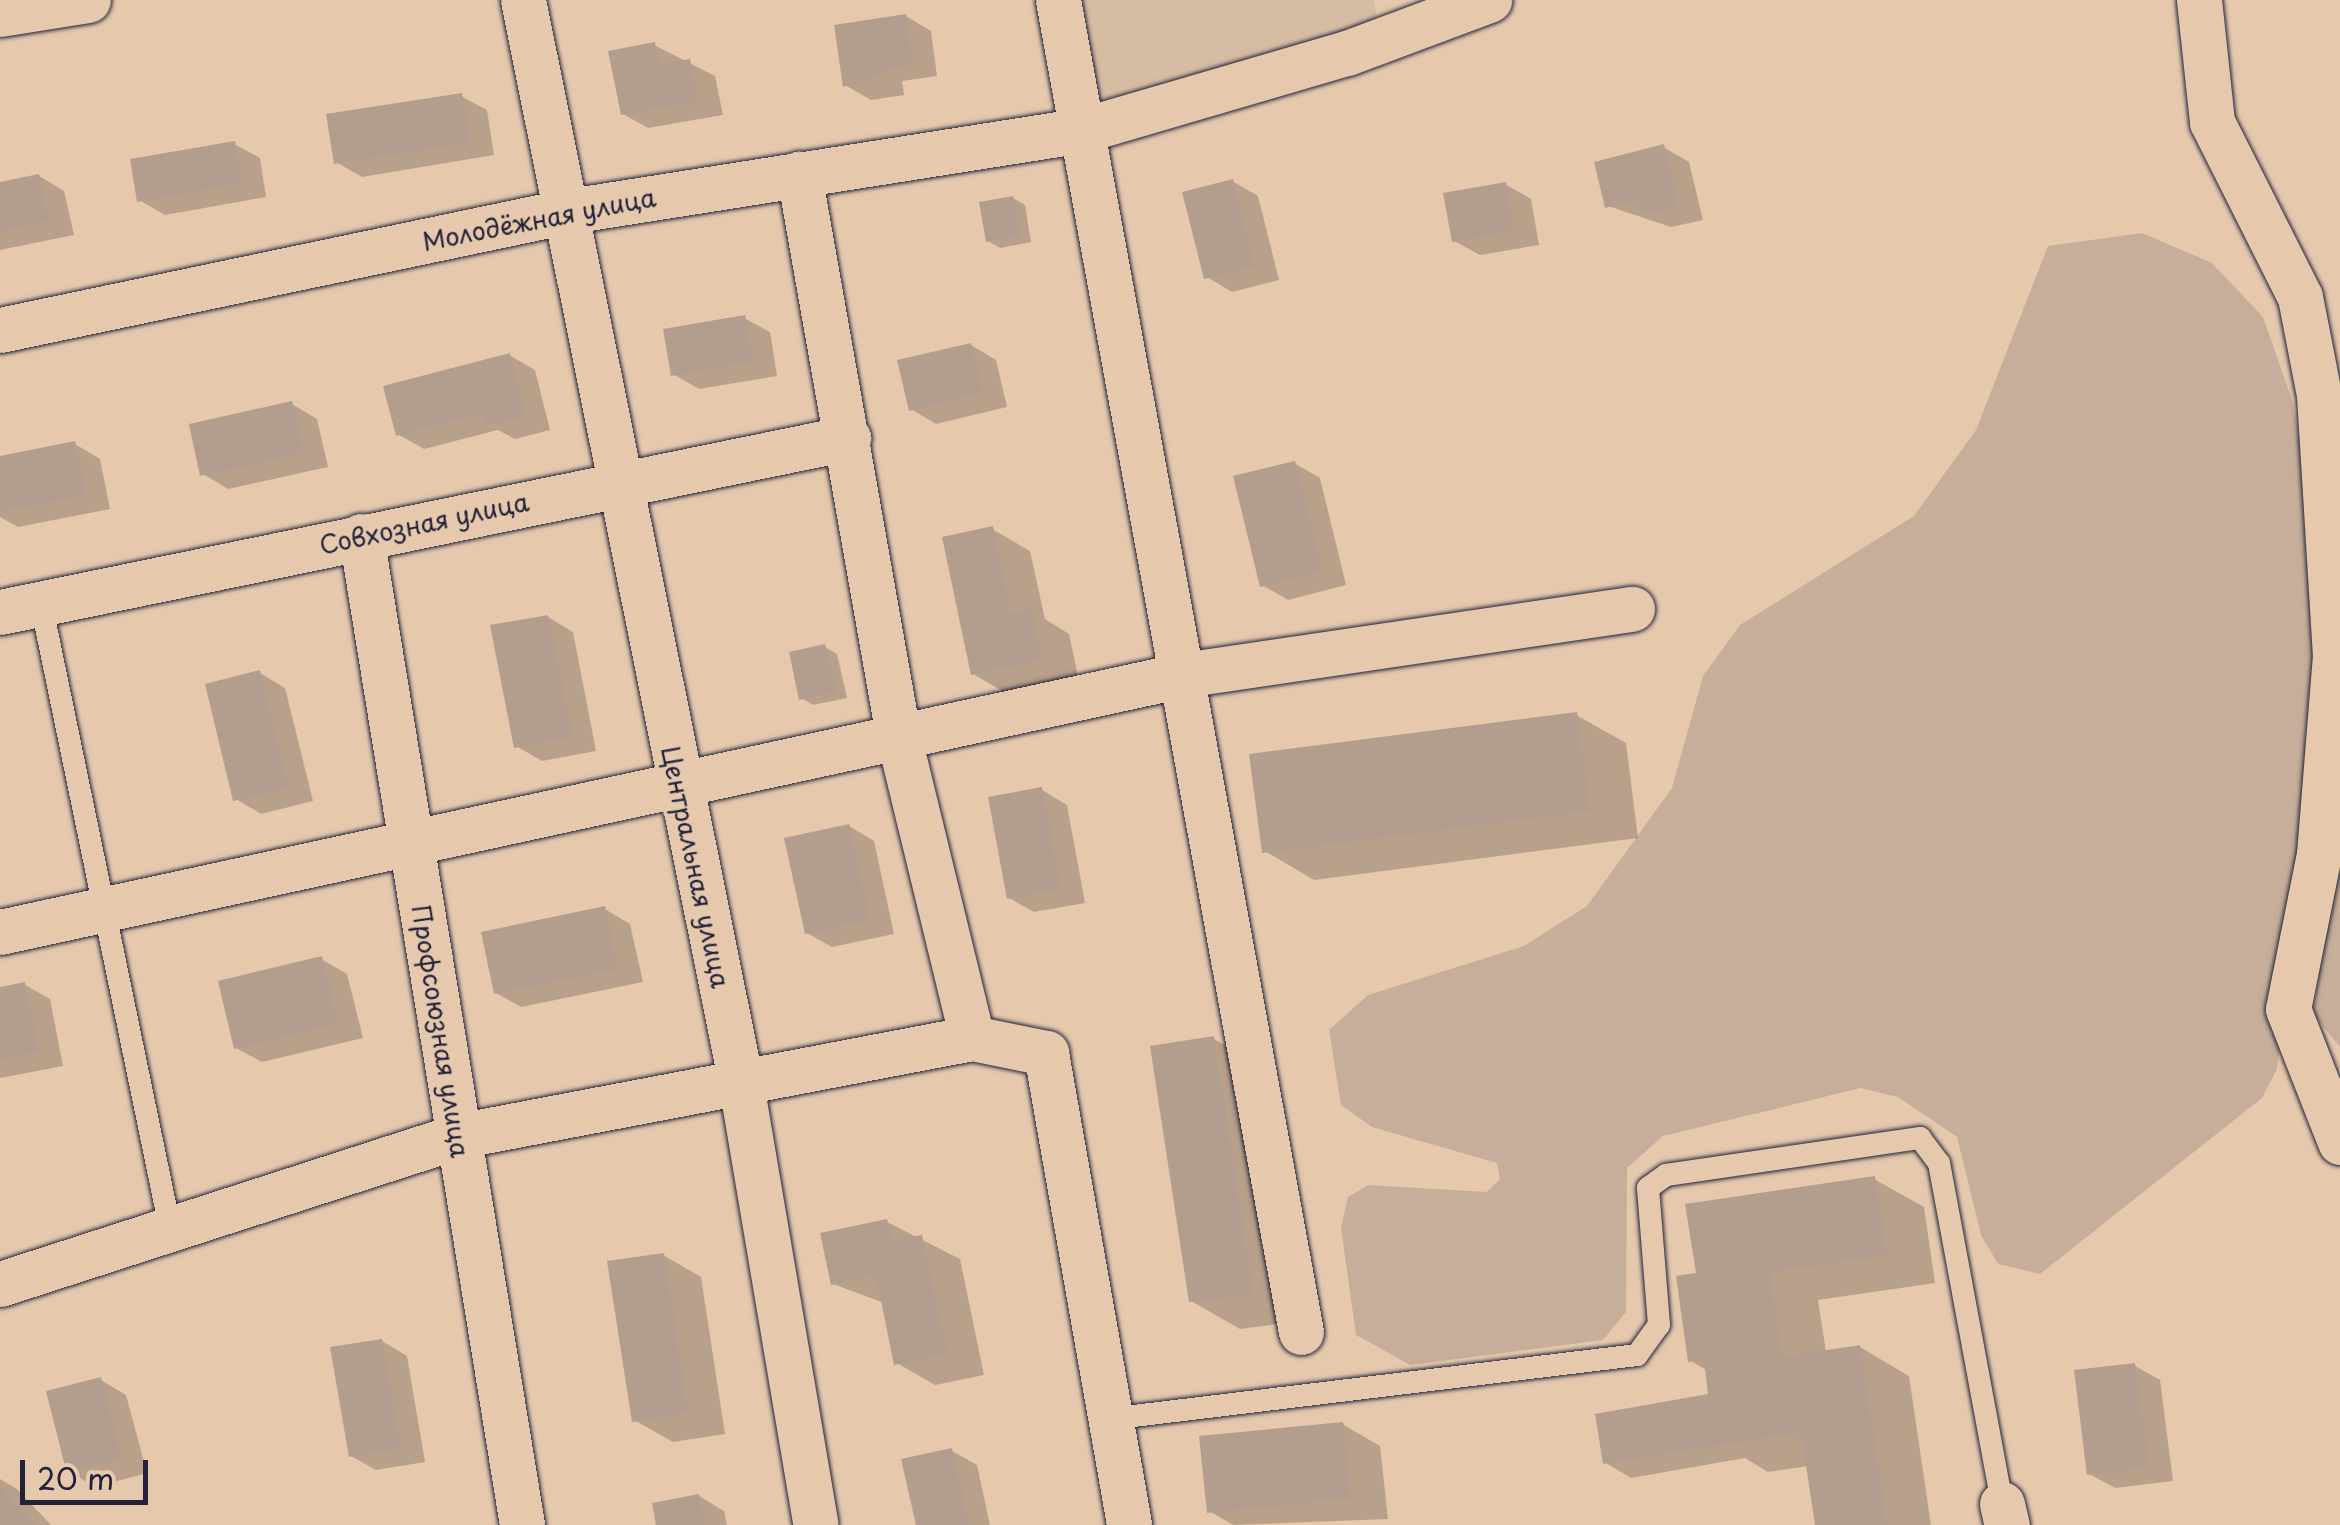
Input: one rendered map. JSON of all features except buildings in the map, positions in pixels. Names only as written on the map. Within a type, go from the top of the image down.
[{"type":"street","points":[[0,14],[88,0]]},
{"type":"street","name":"Центральная улица","points":[[523,0],[740,1078],[816,1525]]},
{"type":"street","points":[[1058,0],[1302,1332]]},
{"type":"street","name":"Молодёжная улица","points":[[0,330],[563,212],[1083,130],[1347,53],[1488,0]]},
{"type":"street","points":[[2199,0],[2212,122],[2300,297],[2319,395],[2335,654],[2319,854],[2288,1009],[2340,1142]]},
{"type":"street","points":[[798,174],[898,734],[972,1038]]},
{"type":"street","name":"Совхозная улица","points":[[20,608],[848,438]]},
{"type":"street","name":"Профсоюзная улица","points":[[360,536],[522,1525]]},
{"type":"street","points":[[0,932],[678,781],[1183,674],[1632,609]]},
{"type":"street","points":[[0,1284],[458,1136],[740,1078],[972,1038],[1046,1053],[1130,1525]]},
{"type":"lane","points":[[20,608],[103,911],[170,1228]]},
{"type":"lane","points":[[1109,1419],[1637,1354],[1659,1324],[1648,1188],[1666,1175],[1920,1138],[1939,1163],[2004,1514]]},
{"type":"shaded area","points":[[1077,0],[1374,0],[1379,27],[1095,102]]},
{"type":"shaded area","points":[[2142,233],[2212,263],[2263,317],[2292,400],[2321,553],[2323,657],[2277,1069],[2262,1098],[2040,1274],[1998,1264],[1981,1235],[1957,1137],[1898,1097],[1861,1088],[1663,1136],[1627,1168],[1626,1312],[1603,1340],[1410,1365],[1356,1335],[1341,1228],[1348,1197],[1368,1185],[1487,1192],[1500,1179],[1497,1163],[1372,1127],[1341,1105],[1329,1030],[1368,995],[1524,946],[1587,906],[1672,788],[1703,676],[1740,625],[1914,516],[1976,430],[2048,246]]},
{"type":"shaded area","points":[[2340,833],[2340,1047],[2313,1014]]}]
